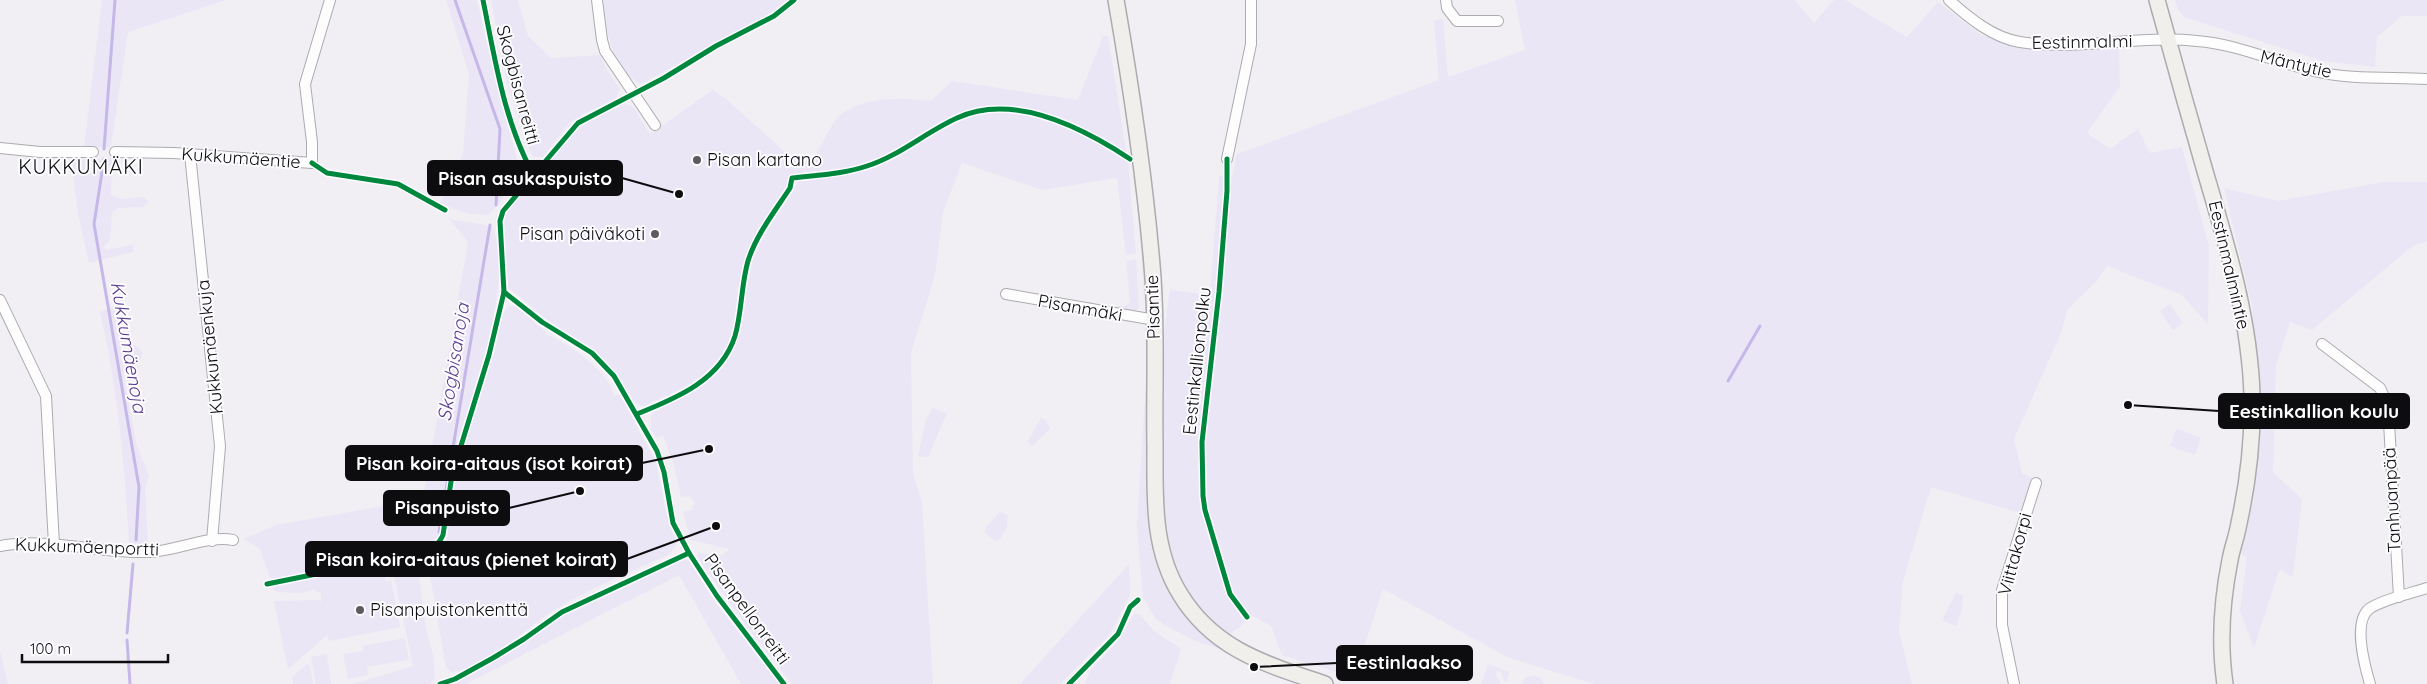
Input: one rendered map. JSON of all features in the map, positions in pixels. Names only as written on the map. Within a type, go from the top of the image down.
[{"type":"street","name":"Kukkumäentie","points":[[115,152],[190,154],[312,162],[312,142],[305,84],[330,0]]},
{"type":"street","points":[[597,0],[605,51],[655,125]]},
{"type":"street","name":"Pisantie","points":[[1116,0],[1142,162],[1153,278],[1155,501],[1158,529],[1166,566],[1190,609],[1210,632],[1238,651],[1325,684]]},
{"type":"street","points":[[1227,160],[1251,44],[1251,0]]},
{"type":"street","name":"Eestinmalmi","points":[[1949,0],[1965,14],[1998,34],[2018,42],[2053,44],[2167,39]]},
{"type":"street","name":"Eestinmalmintie","points":[[2157,0],[2236,276],[2248,353],[2251,436],[2245,488],[2230,559],[2224,604],[2222,640],[2225,684]]},
{"type":"street","points":[[1447,4],[1457,21],[1498,20]]},
{"type":"street","name":"Mäntytie","points":[[2167,39],[2221,44],[2316,72],[2427,79]]},
{"type":"street","points":[[0,148],[40,152],[93,152]]},
{"type":"street","name":"Kukkumäenkuja","points":[[190,154],[220,446],[212,541]]},
{"type":"street","name":"Pisanmäki","points":[[1006,294],[1154,320]]},
{"type":"street","points":[[0,300],[46,396],[54,545]]},
{"type":"street","name":"Tanhuanpää","points":[[2322,344],[2331,353],[2380,388],[2388,405],[2399,597]]},
{"type":"street","name":"Viittakorpi","points":[[2014,684],[2001,619],[2002,590],[2036,483]]},
{"type":"street","name":"Kukkumäenportti","points":[[0,546],[24,544],[54,545],[129,552],[151,552],[225,539],[233,540]]},
{"type":"street","points":[[2370,684],[2362,655],[2362,631],[2365,614],[2372,607],[2427,588]]},
{"type":"shaded area","points":[[102,0],[226,0],[128,32],[111,147],[84,147]]},
{"type":"shaded area","points":[[446,0],[477,0],[517,160],[515,179],[498,205],[488,215],[469,214],[440,204],[463,154],[469,74]]},
{"type":"shaded area","points":[[491,0],[518,0],[528,36],[551,58],[601,55],[606,69],[620,89],[615,99],[583,114],[569,123],[543,157],[534,157],[530,152],[507,82]]},
{"type":"shaded area","points":[[604,0],[787,0],[773,12],[641,84],[631,78],[623,69],[612,48],[604,11]]},
{"type":"shaded area","points":[[1515,0],[1795,0],[1814,23],[1834,0],[1845,0],[1907,37],[1938,2],[1981,35],[2033,49],[2119,46],[2120,87],[2087,133],[2110,149],[2138,129],[2150,153],[2182,147],[2209,246],[2208,325],[2182,295],[2107,266],[2096,282],[2067,310],[2061,333],[2014,439],[2022,473],[2032,478],[2020,513],[1931,487],[1903,581],[1899,631],[1912,684],[1594,684],[1509,658],[1383,589],[1354,678],[1282,655],[1271,626],[1253,616],[1228,636],[1214,625],[1191,600],[1175,570],[1162,520],[1163,340],[1170,290],[1210,295],[1219,176],[1232,177],[1237,154],[1439,80],[1434,21],[1443,19],[1448,77],[1525,50]]},
{"type":"shaded area","points":[[2175,0],[2427,0],[2427,16],[2402,16],[2377,37],[2375,67],[2323,61],[2184,17],[2178,10]]},
{"type":"shaded area","points":[[1103,36],[1108,36],[1126,151],[1111,145],[1115,152],[1128,160],[1136,254],[1126,255],[1117,178],[1042,190],[962,163],[943,212],[935,275],[911,353],[913,473],[922,502],[933,684],[792,684],[745,624],[697,557],[698,553],[722,555],[730,549],[691,540],[683,512],[692,510],[695,502],[689,496],[681,497],[674,465],[663,435],[657,438],[651,429],[651,423],[652,413],[689,394],[720,370],[729,359],[737,337],[753,259],[767,231],[798,183],[787,185],[760,229],[749,252],[739,285],[732,333],[725,351],[710,370],[700,378],[678,391],[644,406],[635,403],[618,375],[594,350],[555,326],[509,288],[502,228],[506,212],[580,126],[624,104],[633,107],[650,134],[713,90],[725,98],[786,153],[812,161],[835,121],[847,110],[858,105],[882,100],[908,99],[931,101],[952,81],[1078,100]]},
{"type":"shaded area","points":[[112,158],[111,195],[122,199],[143,197],[148,201],[143,207],[118,208],[112,212],[110,240],[104,246],[106,250],[133,245],[133,252],[89,263],[78,214],[71,160]]},
{"type":"shaded area","points":[[2383,182],[2427,182],[2427,242],[2414,245],[2312,330],[2290,322],[2276,366],[2273,472],[2302,499],[2293,577],[2279,570],[2254,648],[2240,611],[2247,557],[2241,554],[2249,514],[2255,458],[2255,350],[2252,306],[2224,188],[2278,201]]},
{"type":"shaded area","points":[[1138,193],[1146,300],[1144,300]]},
{"type":"shaded area","points":[[449,219],[493,228],[499,255],[498,286],[493,320],[475,390],[446,482],[442,528],[439,535],[435,541],[426,546],[407,552],[355,565],[302,575],[270,578],[260,549],[244,539],[276,525],[423,499],[468,242]]},
{"type":"shaded area","points":[[1136,259],[1139,307],[1134,313],[1118,310],[1117,306],[1125,306],[1130,302],[1126,261]]},
{"type":"shaded area","points":[[2170,304],[2183,323],[2173,330],[2160,311]]},
{"type":"shaded area","points":[[114,306],[120,324],[121,353],[135,345],[143,353],[139,362],[131,364],[123,374],[137,446],[149,476],[145,487],[148,545],[129,546],[120,428],[112,370],[100,312]]},
{"type":"shaded area","points":[[509,306],[515,306],[546,332],[545,334],[576,351],[606,378],[612,388],[614,397],[619,394],[656,462],[666,512],[677,544],[670,554],[581,595],[553,611],[491,656],[465,669],[452,673],[446,668],[427,557],[438,551],[447,539],[453,494],[462,453],[494,354],[503,313]]},
{"type":"shaded area","points":[[1146,381],[1147,500],[1153,554],[1161,578],[1175,602],[1195,626],[1222,650],[1193,640],[1166,626],[1155,618],[1143,597],[1137,527]]},
{"type":"shaded area","points":[[932,408],[947,413],[928,457],[918,456],[925,423]]},
{"type":"shaded area","points":[[1041,418],[1046,420],[1050,429],[1032,446],[1028,441]]},
{"type":"shaded area","points":[[2176,429],[2201,438],[2195,455],[2170,446]]},
{"type":"shaded area","points":[[1000,512],[1008,515],[1006,530],[999,540],[995,541],[985,533],[985,528]]},
{"type":"shaded area","points":[[685,559],[689,561],[715,602],[779,684],[741,684],[679,575],[466,684],[453,684],[523,644],[563,614]]},
{"type":"shaded area","points":[[412,560],[417,562],[426,629],[433,655],[435,679],[430,684],[353,684],[413,666],[393,571],[398,562]]},
{"type":"shaded area","points":[[383,564],[386,574],[385,581],[391,580],[400,627],[329,641],[327,635],[288,669],[274,601],[318,600],[321,602],[321,594],[314,589],[304,593],[276,592],[273,589],[274,586]]},
{"type":"shaded area","points":[[1129,564],[1130,594],[1107,637],[1060,684],[1020,684]]},
{"type":"shaded area","points":[[1956,592],[1963,596],[1962,609],[1956,626],[1942,620]]},
{"type":"shaded area","points":[[1134,614],[1139,614],[1154,631],[1181,649],[1170,684],[1085,684],[1090,671],[1117,642]]},
{"type":"shaded area","points":[[405,638],[409,660],[367,667],[368,675],[348,679],[343,654],[363,651],[363,646]]},
{"type":"shaded area","points":[[0,651],[8,684],[0,684]]},
{"type":"shaded area","points":[[327,654],[331,684],[316,684],[311,657]]},
{"type":"shaded area","points":[[307,664],[310,666],[313,684],[293,684],[292,677]]},
{"type":"shaded area","points":[[1488,664],[1509,672],[1507,682],[1504,681],[1502,673],[1497,670],[1496,675],[1501,684],[1481,684]]},
{"type":"shaded area","points":[[1534,675],[1541,679],[1544,684],[1521,684],[1526,677]]},
{"type":"waterway","name":"Kukkumäenoja","points":[[104,149],[115,0]]},
{"type":"waterway","name":"Skogbisanoja","points":[[455,0],[500,129],[496,205]]},
{"type":"waterway","name":"Kukkumäenoja","points":[[104,159],[94,224],[139,487],[136,540]]},
{"type":"waterway","name":"Skogbisanoja","points":[[439,532],[490,225]]},
{"type":"waterway","points":[[1728,381],[1760,326]]},
{"type":"waterway","name":"Kukkumäenoja","points":[[127,633],[133,564]]},
{"type":"waterway","name":"Kukkumäenoja","points":[[127,640],[130,684]]},
{"type":"cycle path","name":"Skogbisanreitti","points":[[483,0],[496,67],[508,111],[523,154],[533,174]]},
{"type":"cycle path","points":[[267,584],[420,553],[439,542],[443,535],[452,475],[489,355],[504,292],[500,221],[503,211],[578,123],[664,78],[716,46],[774,16],[794,0]]},
{"type":"cycle path","points":[[637,414],[696,386],[719,364],[728,351],[735,336],[751,251],[766,223],[790,188],[792,178],[858,169],[879,162],[957,118],[979,111],[1001,109],[1024,111],[1047,117],[1091,136],[1130,159]]},
{"type":"cycle path","name":"Eestinkallionpolku","points":[[1227,159],[1227,191],[1219,292],[1202,442],[1203,496],[1205,510],[1230,594],[1247,617]]},
{"type":"cycle path","points":[[312,163],[327,173],[398,184],[445,210]]},
{"type":"cycle path","name":"Pisanpellonreitti","points":[[504,292],[542,322],[592,353],[614,376],[657,451],[664,472],[673,523],[689,553],[717,596],[784,684]]},
{"type":"cycle path","points":[[440,684],[455,679],[493,658],[562,612],[689,553]]},
{"type":"cycle path","points":[[1069,684],[1118,634],[1130,607],[1138,600]]},
{"type":"place","name":"Pisan kartano","points":[[697,160]]},
{"type":"place","name":"Pisan asukaspuisto","points":[[679,194]]},
{"type":"place","name":"Pisan päiväkoti","points":[[655,234]]},
{"type":"place","name":"Eestinkallion koulu","points":[[2128,405]]},
{"type":"place","name":"Pisan koira-aitaus (isot koirat)","points":[[709,449]]},
{"type":"place","name":"Pisanpuisto","points":[[580,491]]},
{"type":"place","name":"Pisan koira-aitaus (pienet koirat)","points":[[716,526]]},
{"type":"place","name":"Pisanpuistonkenttä","points":[[360,610]]},
{"type":"place","name":"Eestinlaakso","points":[[1254,667]]},
{"type":"district","name":"KUKKUMÄKI","points":[[81,167]]}]
